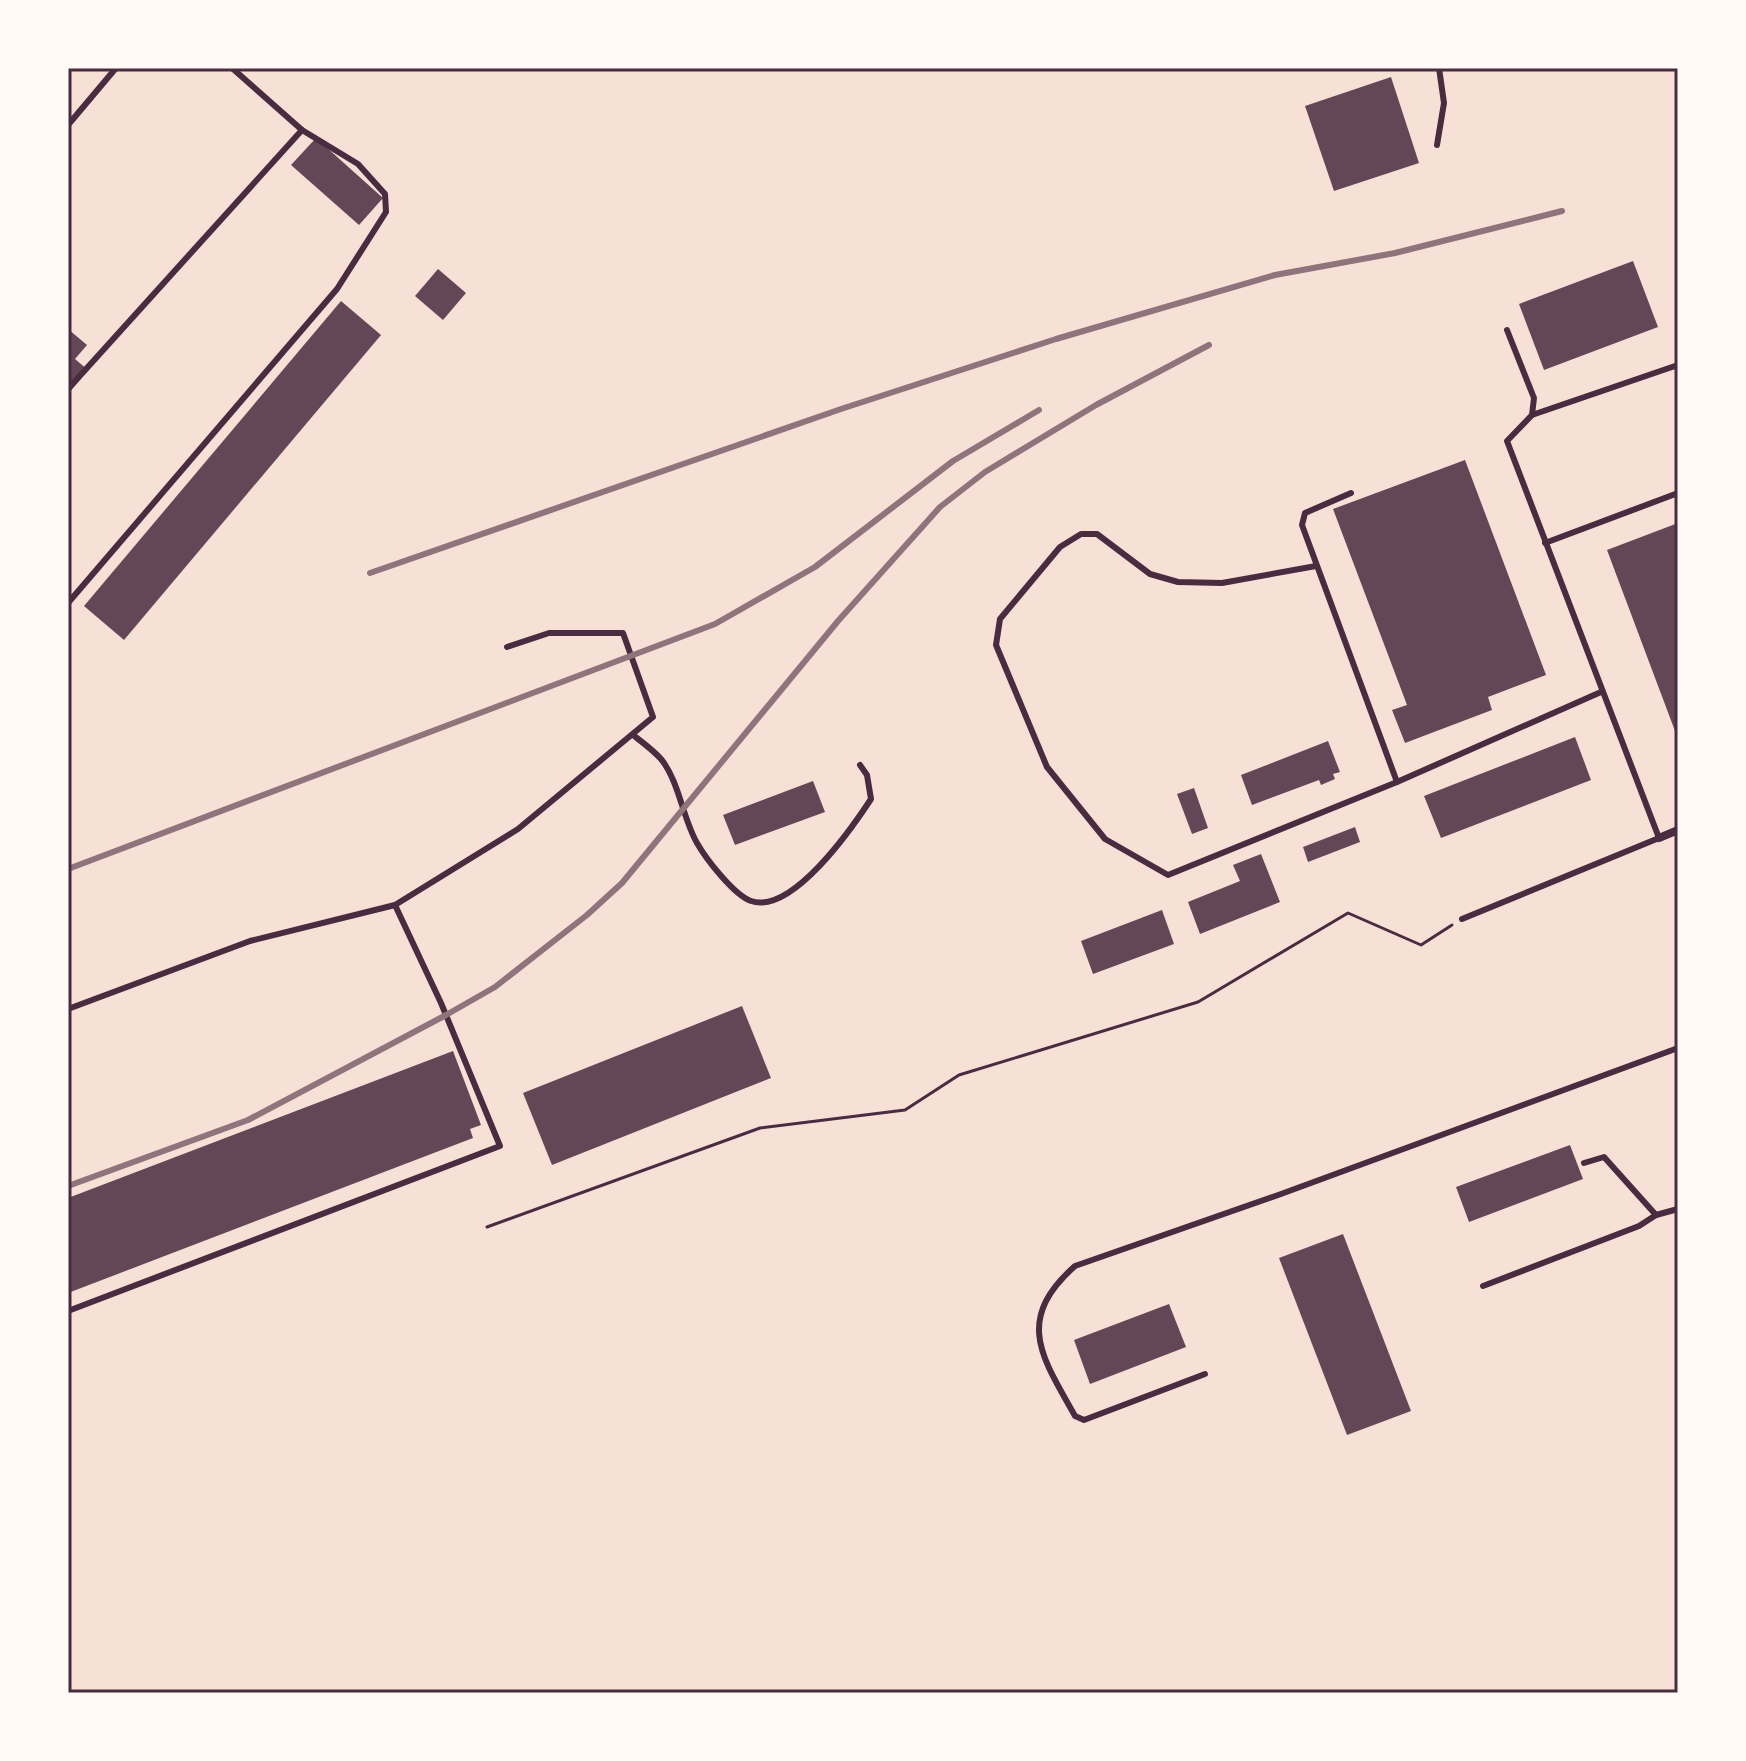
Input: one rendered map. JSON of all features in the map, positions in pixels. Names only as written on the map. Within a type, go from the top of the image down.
[{"type":"street","points":[[1659,838],[1678,830]]},
{"type":"lane","points":[[68,125],[116,68]]},
{"type":"lane","points":[[68,603],[337,289],[386,212],[385,194],[358,164],[302,130],[232,68]]},
{"type":"lane","points":[[1437,145],[1444,103],[1439,68]]},
{"type":"lane","points":[[68,389],[302,130]]},
{"type":"lane","points":[[1507,330],[1534,398],[1532,415]]},
{"type":"lane","points":[[1462,919],[1659,838],[1507,441],[1532,415],[1675,366],[1678,368]]},
{"type":"lane","points":[[1351,493],[1305,513],[1302,525],[1397,782]]},
{"type":"lane","points":[[1545,543],[1678,493]]},
{"type":"lane","points":[[1316,566],[1222,583],[1178,582],[1150,574],[1097,534],[1081,534],[1060,547],[1000,619],[996,645],[1047,767],[1105,839],[1168,875],[1397,782],[1601,692]]},
{"type":"lane","points":[[68,1009],[250,941],[395,905],[518,829],[653,717],[623,633],[549,633],[507,647]]},
{"type":"lane","points":[[633,735],[662,760],[695,840],[711,863],[739,894],[751,901],[762,902],[787,895],[803,882],[857,820],[871,799],[867,775],[860,765]]},
{"type":"lane","points":[[68,1311],[429,1176],[500,1146],[441,1003],[395,905]]},
{"type":"lane","points":[[1205,1374],[1084,1420],[1075,1416],[1045,1361],[1038,1333],[1046,1297],[1056,1282],[1075,1266],[1678,1049]]},
{"type":"lane","points":[[1584,1163],[1604,1157],[1656,1215]]},
{"type":"lane","points":[[1483,1286],[1639,1226],[1656,1215],[1678,1209]]},
{"type":"path","points":[[487,1227],[760,1128],[905,1110],[959,1075],[1198,1002],[1348,913],[1421,945],[1462,919]]},
{"type":"building","points":[[1391,77],[1419,163],[1334,191],[1305,106]]},
{"type":"building","points":[[316,138],[383,198],[359,225],[291,165]]},
{"type":"building","points":[[1633,261],[1658,327],[1544,370],[1519,304]]},
{"type":"building","points":[[438,269],[466,293],[443,320],[415,296]]},
{"type":"building","points":[[341,301],[381,335],[124,640],[84,606]]},
{"type":"building","points":[[68,329],[87,345],[75,359],[88,370],[68,394]]},
{"type":"building","points":[[1465,460],[1546,675],[1488,697],[1492,710],[1405,743],[1392,710],[1407,705],[1333,509]]},
{"type":"building","points":[[1678,523],[1678,739],[1607,550]]},
{"type":"building","points":[[1575,737],[1591,780],[1441,838],[1424,796]]},
{"type":"building","points":[[1328,741],[1340,772],[1333,774],[1335,779],[1321,785],[1319,780],[1252,805],[1241,775]]},
{"type":"building","points":[[813,781],[825,812],[735,845],[723,815]]},
{"type":"building","points":[[1194,788],[1208,828],[1192,834],[1177,794]]},
{"type":"building","points":[[1355,827],[1360,842],[1308,862],[1303,847]]},
{"type":"building","points":[[1261,854],[1280,902],[1200,934],[1188,902],[1240,881],[1233,865]]},
{"type":"building","points":[[1162,910],[1174,944],[1093,974],[1081,941]]},
{"type":"building","points":[[742,1006],[771,1078],[552,1165],[523,1093]]},
{"type":"building","points":[[453,1051],[481,1125],[470,1129],[473,1138],[68,1293],[68,1198]]},
{"type":"building","points":[[1570,1145],[1583,1179],[1469,1222],[1456,1187]]},
{"type":"building","points":[[1343,1234],[1411,1411],[1347,1435],[1279,1258]]},
{"type":"building","points":[[1169,1304],[1186,1347],[1090,1384],[1074,1340]]},
{"type":"railway","points":[[370,573],[841,409],[1056,339],[1275,275],[1395,253],[1562,211]]},
{"type":"railway","points":[[68,1186],[248,1120],[495,987],[587,915],[622,883],[838,621],[940,507],[985,472],[1096,405],[1209,345]]},
{"type":"railway","points":[[68,869],[715,624],[815,567],[953,461],[1039,410]]}]
